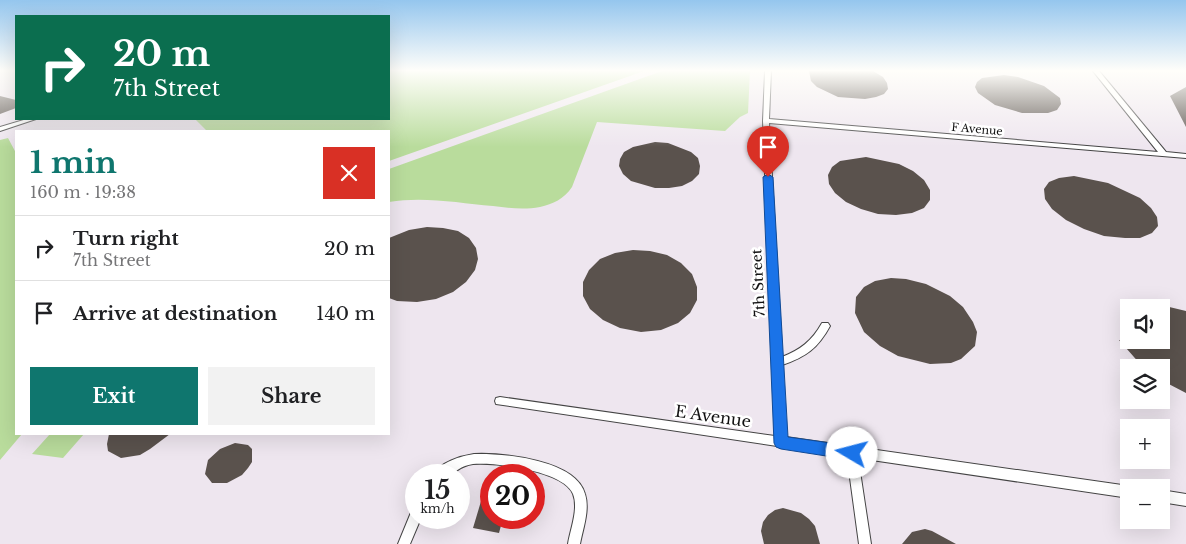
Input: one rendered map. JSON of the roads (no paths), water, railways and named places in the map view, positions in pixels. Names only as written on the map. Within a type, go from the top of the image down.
[{"type":"lane","name":"7th Street","points":[[767,96],[766,121],[781,443]]},
{"type":"lane","points":[[1117,96],[1164,154]]},
{"type":"lane","points":[[0,129],[30,120]]},
{"type":"lane","name":"F Avenue","points":[[766,121],[1186,156]]},
{"type":"lane","points":[[777,363],[805,352],[819,339],[825,326]]},
{"type":"lane","name":"E Avenue","points":[[500,401],[1120,491]]},
{"type":"lane","points":[[852,453],[866,544]]},
{"type":"lane","points":[[456,464],[472,459],[517,463],[557,472],[574,484],[579,492],[580,500],[574,544]]},
{"type":"lane","points":[[1170,497],[1186,500]]},
{"type":"lane","points":[[404,544],[410,529]]}]
